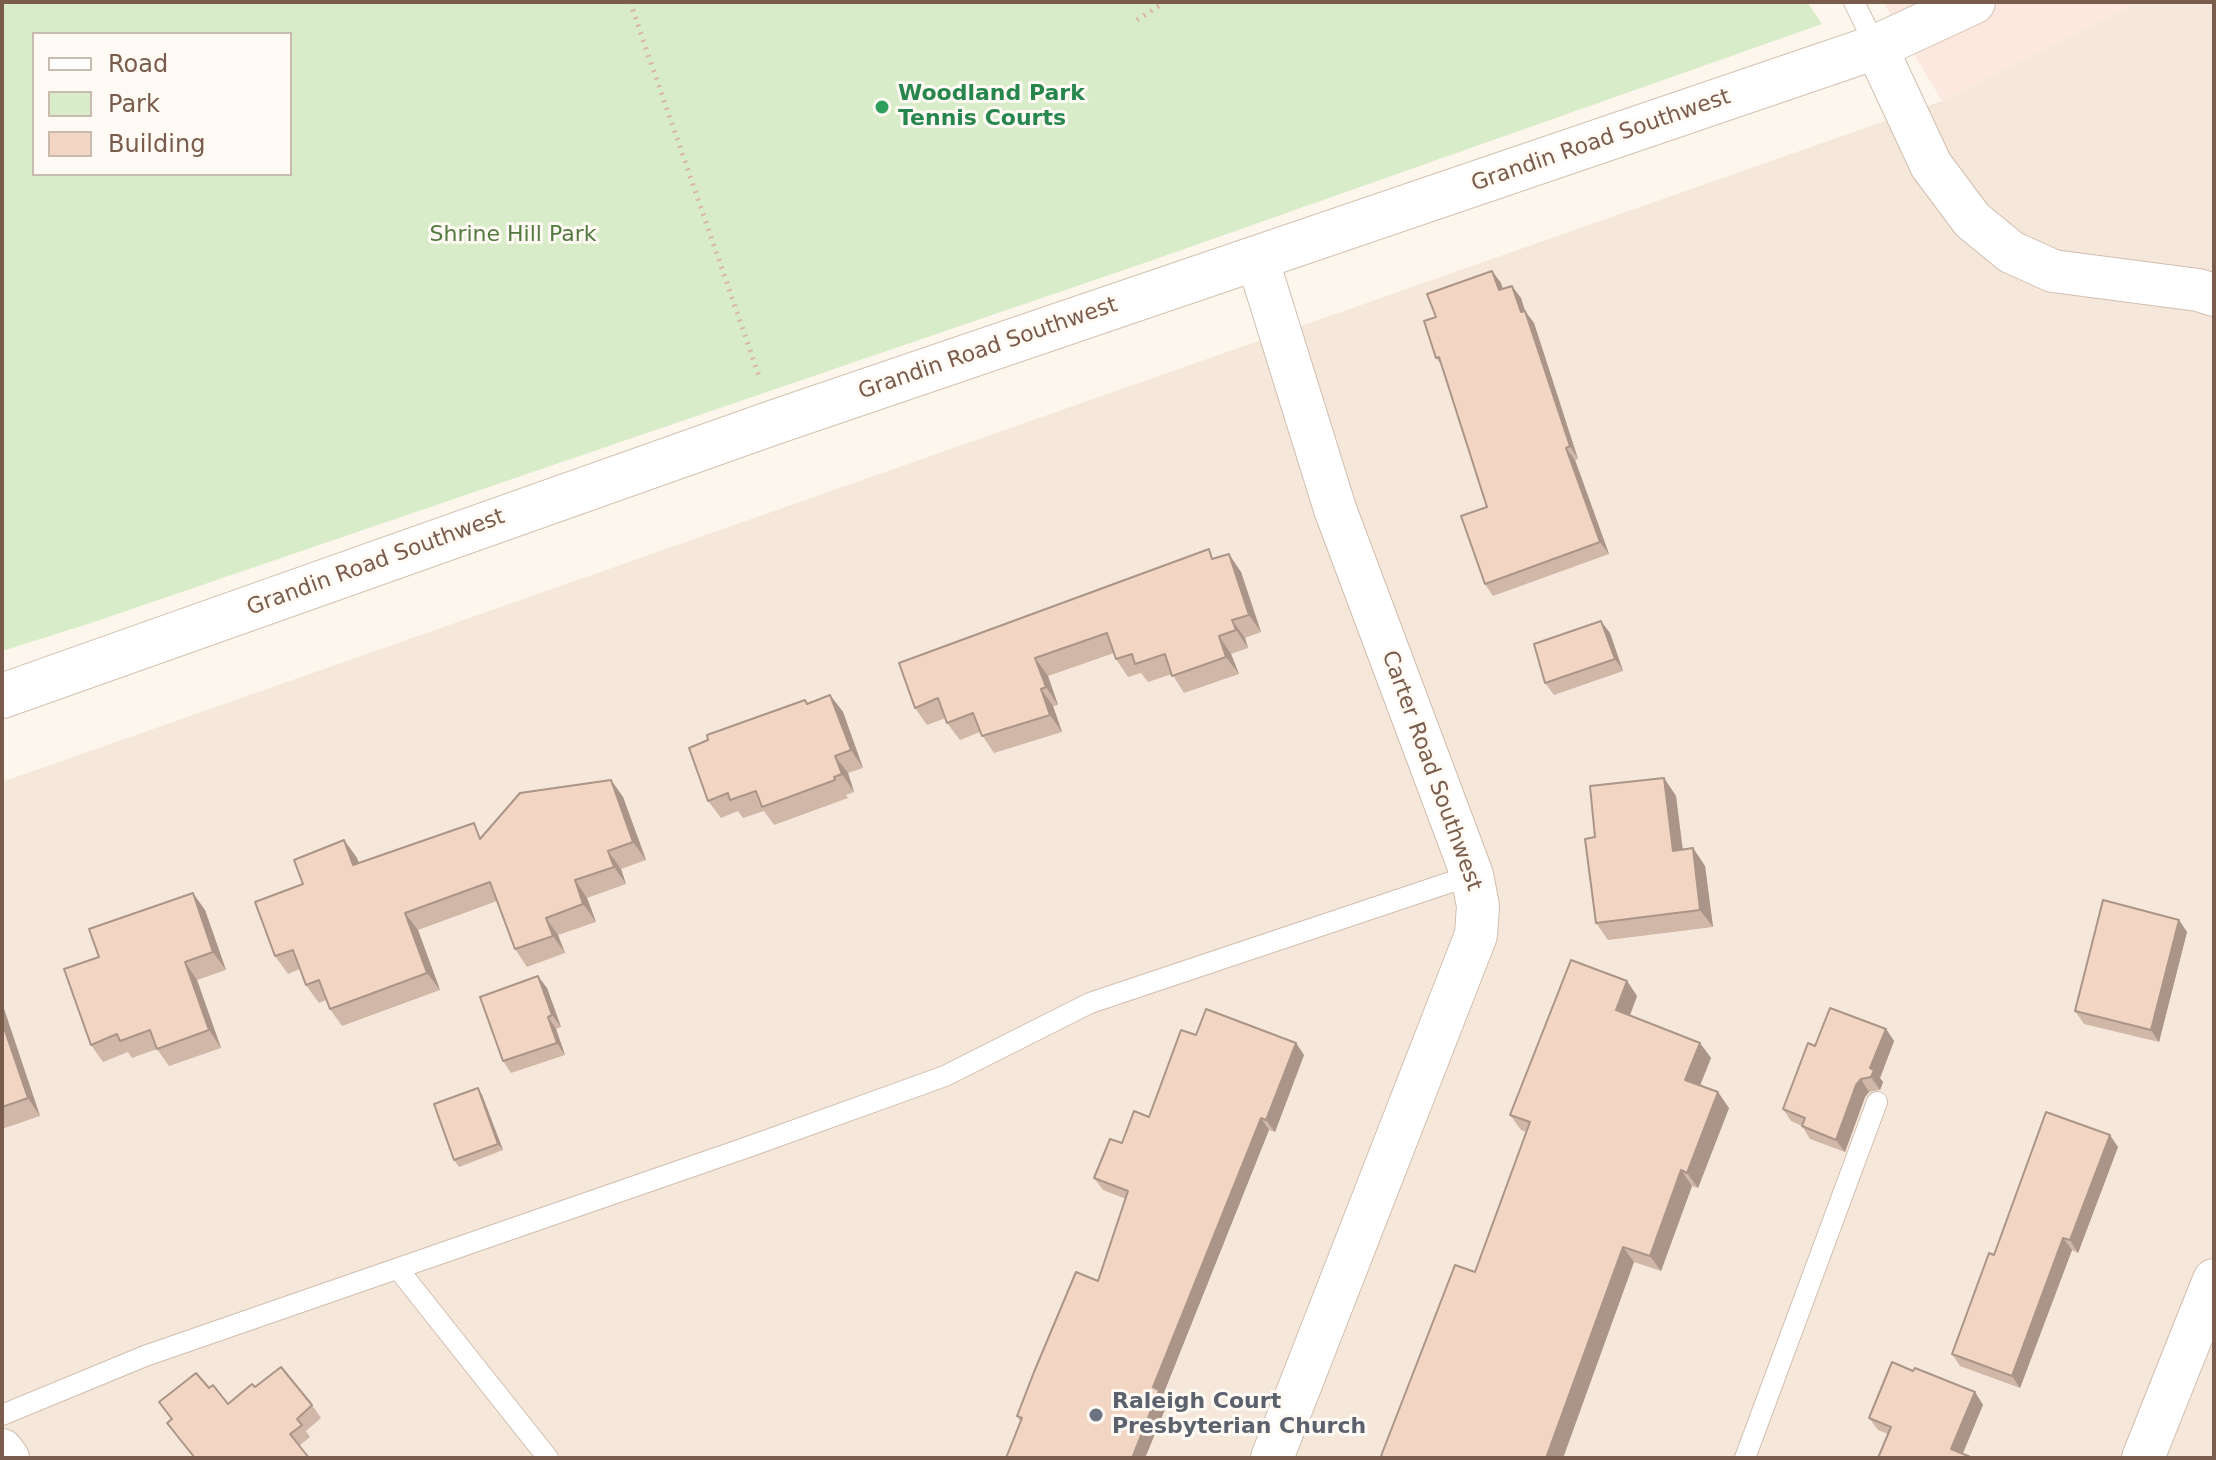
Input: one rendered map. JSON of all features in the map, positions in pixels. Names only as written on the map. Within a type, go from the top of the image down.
[{"type":"street","name":"Grandin Road Southwest","points":[[2,696],[775,422],[1876,47],[1973,2]]},
{"type":"street","points":[[1876,47],[1931,165],[1972,220],[2011,252],[2053,271],[2198,290],[2214,295]]},
{"type":"street","name":"Carter Road Southwest","points":[[1257,258],[1335,509],[1472,875],[1478,906],[1476,935],[1272,1458]]},
{"type":"street","points":[[2143,1458],[2214,1280]]},
{"type":"street","points":[[2,1450],[8,1458]]},
{"type":"lane","points":[[1854,2],[1876,47]]},
{"type":"lane","points":[[2,1415],[145,1356],[945,1076],[1090,1003],[1472,875]]},
{"type":"lane","points":[[1745,1458],[1877,1102]]},
{"type":"lane","points":[[398,1269],[548,1458]]},
{"type":"path","points":[[630,2],[775,422]]},
{"type":"path","points":[[1137,20],[1165,2]]},
{"type":"shaded area","points":[[1883,2],[2137,2],[1942,101]]},
{"type":"shaded area","points":[[2137,2],[2214,2],[2214,1458],[2,1458],[2,782],[1942,101]]},
{"type":"green space","name":"Shrine Hill Park","points":[[2,2],[1807,2],[1822,24],[1156,259],[2,651]]},
{"type":"building","points":[[1492,271],[1499,290],[1512,286],[1521,312],[1525,311],[1570,446],[1566,448],[1600,542],[1485,584],[1461,516],[1487,507],[1439,357],[1436,358],[1424,321],[1436,317],[1427,294]]},
{"type":"building","points":[[1209,549],[1212,559],[1229,554],[1249,615],[1232,620],[1236,630],[1219,636],[1226,657],[1172,676],[1165,654],[1135,664],[1132,654],[1116,659],[1107,633],[1035,658],[1046,687],[1041,689],[1050,715],[982,736],[973,713],[947,723],[938,698],[915,708],[899,663]]},
{"type":"building","points":[[1601,621],[1615,659],[1545,683],[1534,644]]},
{"type":"building","points":[[830,695],[851,750],[835,756],[842,774],[834,777],[835,780],[762,807],[756,791],[730,800],[728,793],[708,801],[689,748],[708,740],[707,735],[805,700],[807,704]]},
{"type":"building","points":[[1664,778],[1673,851],[1693,848],[1700,910],[1596,923],[1585,839],[1595,837],[1590,786]]},
{"type":"building","points":[[611,780],[633,842],[608,851],[614,867],[575,880],[583,904],[546,918],[553,936],[515,949],[490,882],[405,913],[427,973],[330,1009],[319,980],[306,985],[293,950],[275,956],[255,902],[303,884],[294,860],[344,840],[353,865],[474,823],[480,839],[520,793]]},
{"type":"building","points":[[193,893],[213,952],[185,962],[209,1030],[157,1049],[150,1030],[120,1041],[117,1034],[91,1045],[64,969],[99,957],[89,929]]},
{"type":"building","points":[[2103,900],[2179,920],[2151,1030],[2075,1011]]},
{"type":"building","points":[[1571,960],[1627,981],[1616,1010],[1700,1043],[1685,1080],[1718,1092],[1687,1173],[1681,1170],[1650,1256],[1623,1247],[1546,1458],[1385,1458],[1381,1456],[1455,1265],[1475,1272],[1530,1122],[1510,1115]]},
{"type":"building","points":[[538,976],[552,1015],[548,1017],[557,1043],[503,1061],[480,997]]},
{"type":"building","points":[[1830,1008],[1886,1029],[1870,1068],[1874,1070],[1871,1077],[1861,1079],[1856,1085],[1836,1140],[1802,1126],[1805,1118],[1783,1109],[1808,1043],[1815,1046]]},
{"type":"building","points":[[1206,1009],[1296,1043],[1266,1120],[1261,1118],[1153,1387],[1159,1390],[1132,1458],[1006,1458],[1022,1418],[1017,1416],[1076,1272],[1098,1281],[1128,1191],[1094,1178],[1110,1139],[1122,1143],[1134,1111],[1149,1117],[1181,1030],[1196,1035]]},
{"type":"building","points":[[2,1022],[28,1098],[2,1107]]},
{"type":"building","points":[[478,1088],[498,1144],[454,1160],[434,1104]]},
{"type":"building","points":[[2046,1112],[2110,1135],[2070,1240],[2063,1238],[2012,1376],[1952,1354],[1989,1253],[1994,1255]]},
{"type":"building","points":[[1892,1362],[1975,1392],[1951,1449],[1973,1458],[1878,1458],[1891,1427],[1869,1418]]},
{"type":"building","points":[[281,1367],[312,1405],[297,1419],[302,1425],[290,1434],[309,1458],[195,1458],[167,1423],[172,1419],[159,1402],[196,1373],[209,1388],[213,1385],[228,1404],[252,1384],[255,1387]]},
{"type":"place","name":"Woodland Park Tennis Courts","points":[[882,107]]},
{"type":"place","name":"Raleigh Court Presbyterian Church","points":[[1096,1415]]}]
